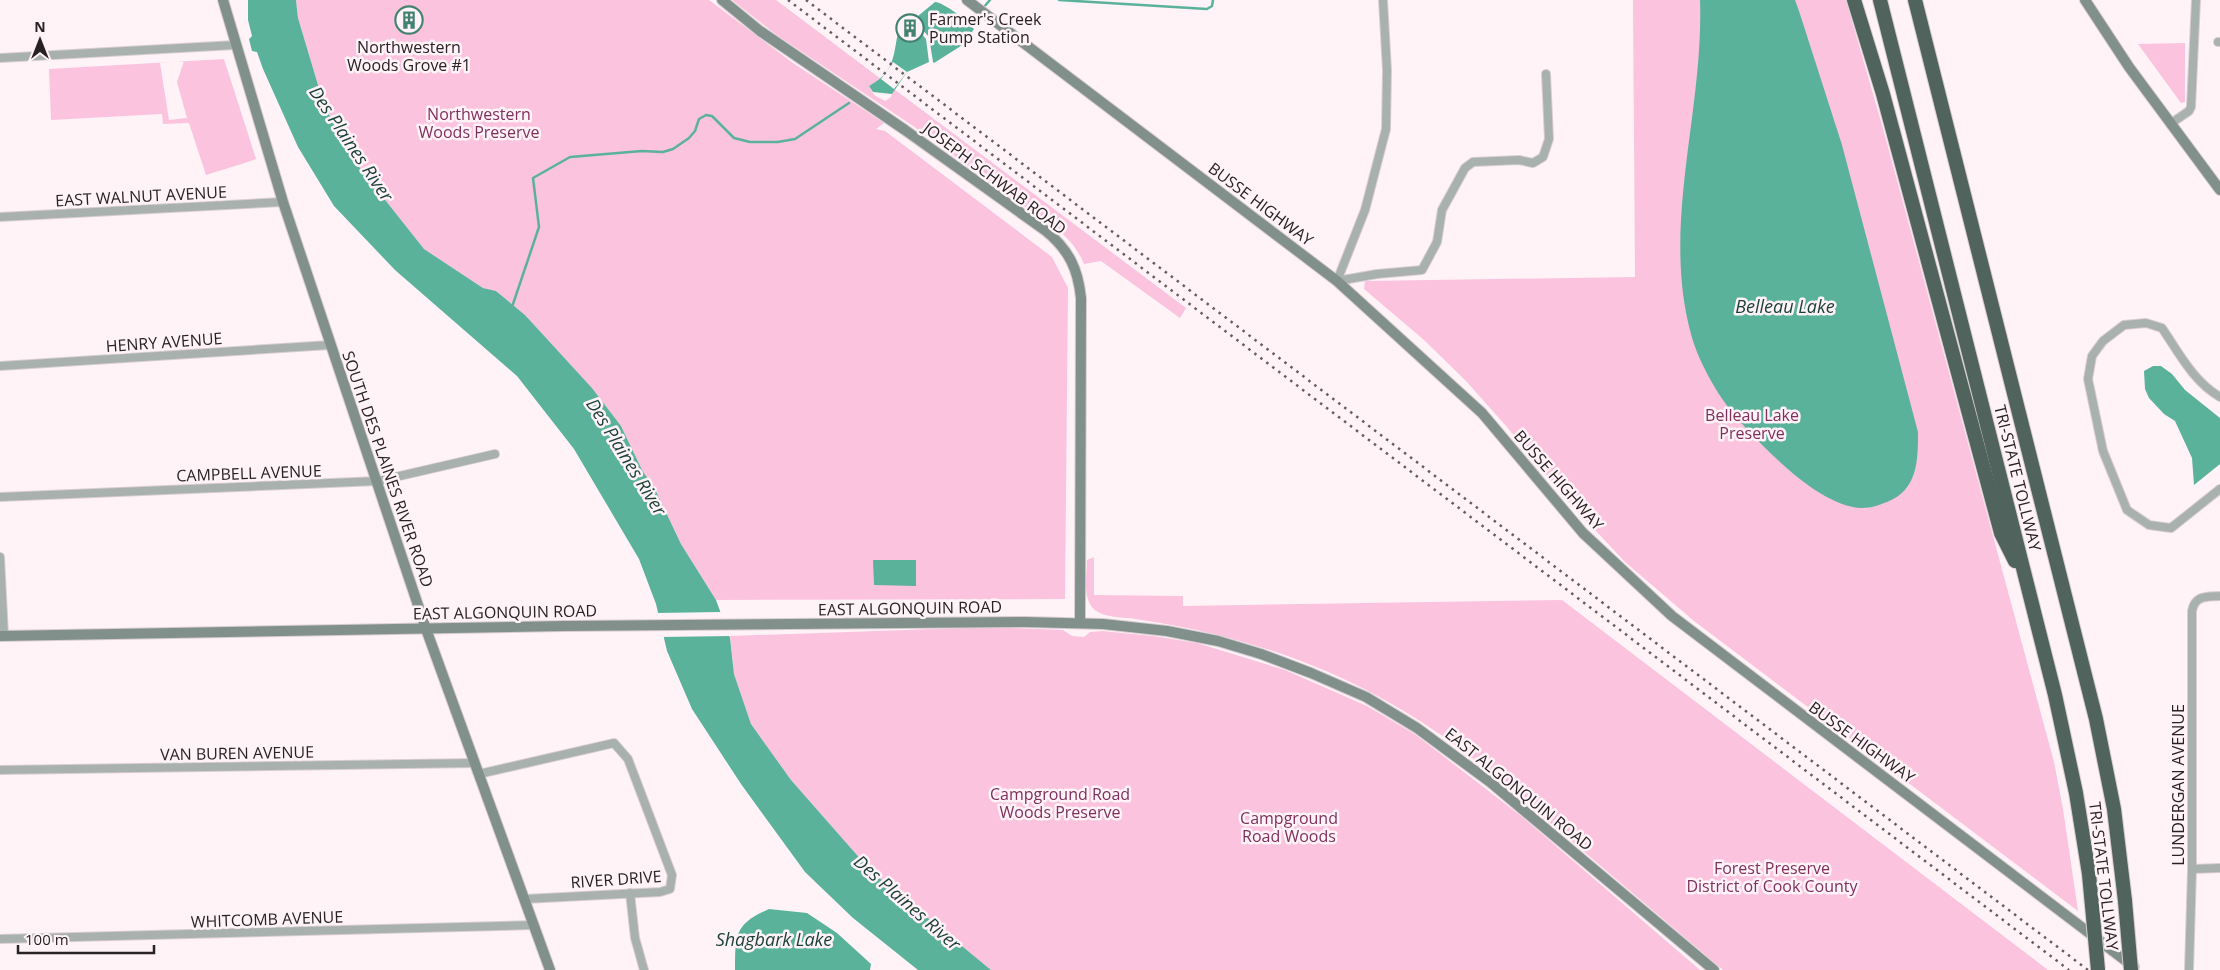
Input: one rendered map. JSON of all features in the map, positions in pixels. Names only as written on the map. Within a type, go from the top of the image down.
[{"type":"highway","points":[[1854,0],[1883,94],[2000,533],[2026,580]]},
{"type":"highway","name":"TRI-STATE TOLLWAY","points":[[1880,0],[2055,695],[2089,874],[2098,970]]},
{"type":"highway","name":"TRI-STATE TOLLWAY","points":[[1915,0],[2096,718],[2114,809],[2131,970]]},
{"type":"main road","name":"SOUTH DES PLAINES RIVER ROAD","points":[[223,0],[283,202],[330,345],[378,481],[426,629],[550,970]]},
{"type":"main road","name":"JOSEPH SCHWAB ROAD","points":[[722,0],[760,31],[905,130],[1046,231],[1060,244],[1072,260],[1076,270],[1081,298],[1080,623]]},
{"type":"main road","name":"BUSSE HIGHWAY","points":[[967,0],[1337,281],[1482,414],[1583,533],[1672,616],[2138,970]]},
{"type":"main road","points":[[2085,0],[2129,67],[2220,190]]},
{"type":"main road","name":"EAST ALGONQUIN ROAD","points":[[2,636],[725,625],[1080,623],[1167,631],[1218,641],[1311,672],[1366,698],[1417,728],[1490,782],[1714,970]]},
{"type":"street","points":[[1337,281],[1365,210],[1386,129],[1388,70],[1383,0]]},
{"type":"street","points":[[2170,124],[2189,111],[2191,107],[2196,0]]},
{"type":"street","points":[[0,58],[235,45]]},
{"type":"street","points":[[1337,281],[1377,274],[1422,270],[1436,242],[1442,210],[1465,168],[1473,162],[1519,160],[1533,163],[1543,157],[1549,139],[1546,74]]},
{"type":"street","name":"EAST WALNUT AVENUE","points":[[0,218],[283,202]]},
{"type":"street","points":[[2220,397],[2212,392],[2186,365],[2162,328],[2146,324],[2124,325],[2103,341],[2092,356],[2088,379],[2103,449],[2127,510],[2149,525],[2171,528],[2220,489]]},
{"type":"street","name":"HENRY AVENUE","points":[[0,366],[330,345]]},
{"type":"street","name":"CAMPBELL AVENUE","points":[[0,497],[378,481],[495,454]]},
{"type":"street","points":[[0,557],[2,636]]},
{"type":"street","name":"LUNDERGAN AVENUE","points":[[2189,970],[2192,869],[2192,611],[2195,600],[2200,597],[2220,596]]},
{"type":"street","name":"RIVER DRIVE","points":[[479,774],[614,744],[628,759],[672,881],[670,889],[666,891],[525,899]]},
{"type":"street","name":"VAN BUREN AVENUE","points":[[0,770],[475,763]]},
{"type":"street","points":[[2192,869],[2220,868]]},
{"type":"street","points":[[630,893],[635,938],[644,970]]},
{"type":"street","name":"WHITCOMB AVENUE","points":[[0,939],[534,925]]},
{"type":"green space","name":"Northwestern Woods Preserve","points":[[296,0],[709,0],[793,63],[884,123],[876,129],[885,131],[1052,257],[1068,288],[1065,599],[716,600],[681,544],[653,485],[643,472],[621,426],[592,388],[525,315],[496,291],[483,288],[424,249],[352,158],[324,105],[298,18]]},
{"type":"green space","points":[[732,0],[776,0],[881,79],[869,86],[874,95],[885,101],[891,97],[894,89],[1186,308],[1180,318],[1101,261],[1084,264],[1076,249],[1054,227],[913,126],[778,36]]},
{"type":"green space","name":"Belleau Lake Preserve","points":[[1633,0],[1846,0],[1884,132],[2054,762],[2078,911],[1694,621],[1625,562],[1569,502],[1466,381],[1424,340],[1364,289],[1365,281],[1635,277]]},
{"type":"green space","points":[[2185,43],[2185,102],[2181,103],[2138,44]]},
{"type":"green space","points":[[224,59],[256,159],[206,175],[189,123],[163,124],[162,114],[51,120],[49,69],[173,62],[160,63],[169,120],[187,118],[177,82],[184,61]]},
{"type":"green space","name":"Forest Preserve District of Cook County","points":[[1094,557],[1094,595],[1183,596],[1183,606],[1562,600],[2048,970],[1723,970],[1489,771],[1457,746],[1392,704],[1359,686],[1325,671],[1252,645],[1194,629],[1111,616],[1098,612],[1089,602],[1086,589],[1087,560]]},
{"type":"green space","name":"Campground Road Woods Preserve","points":[[991,627],[1063,630],[1072,636],[1084,637],[1090,632],[1102,631],[1197,643],[1285,670],[1367,706],[1416,735],[1521,816],[1700,970],[991,970],[871,871],[791,780],[751,724],[734,674],[730,636]]},
{"type":"water","name":"Des Plaines River","points":[[248,0],[296,0],[298,18],[324,105],[352,158],[424,249],[483,288],[496,291],[525,315],[592,388],[621,426],[643,472],[653,485],[681,544],[716,600],[730,638],[734,674],[751,724],[791,780],[871,871],[991,970],[918,970],[853,918],[805,872],[741,784],[692,709],[667,651],[656,604],[639,559],[574,449],[517,376],[395,270],[334,206],[298,147],[257,52],[252,51],[249,39],[252,36],[248,20]]},
{"type":"water","name":"Belleau Lake","points":[[1700,0],[1795,0],[1842,145],[1918,432],[1918,453],[1910,482],[1897,497],[1884,503],[1865,508],[1845,505],[1828,498],[1810,487],[1776,459],[1729,409],[1709,378],[1698,355],[1691,334],[1683,293],[1680,251],[1686,168],[1700,42]]},
{"type":"water","points":[[935,2],[955,12],[974,29],[964,44],[934,63],[929,37],[921,28],[918,30],[912,21]]},
{"type":"water","points":[[901,30],[909,40],[920,32],[926,39],[929,62],[907,72],[892,94],[873,92],[869,86],[888,70],[893,57],[898,32]]},
{"type":"water","points":[[2153,366],[2161,366],[2172,374],[2185,390],[2220,418],[2220,464],[2194,485],[2192,458],[2175,421],[2164,414],[2149,398],[2145,389],[2144,371]]},
{"type":"water","points":[[873,560],[916,560],[916,586],[874,585]]},
{"type":"water","name":"Shagbark Lake","points":[[769,909],[807,913],[837,933],[871,964],[870,970],[735,970],[739,932],[749,920]]},
{"type":"pier","points":[[893,62],[907,72],[894,89],[881,79]]},
{"type":"pier","points":[[721,612],[730,636],[661,637],[656,613]]},
{"type":"waterway","points":[[983,8],[990,0]]},
{"type":"waterway","points":[[1059,0],[1207,9],[1212,6],[1213,0]]},
{"type":"waterway","points":[[969,26],[980,13]]},
{"type":"waterway","points":[[512,307],[539,227],[533,178],[570,157],[642,151],[663,152],[673,149],[689,138],[695,131],[699,119],[706,115],[712,116],[734,138],[750,142],[778,142],[795,139],[849,103]]},
{"type":"railway","points":[[788,0],[2069,970]]},
{"type":"railway","points":[[806,0],[2088,970]]},
{"type":"place","name":"Northwestern Woods Grove #1","points":[[409,20]]},
{"type":"place","name":"Farmer's Creek Pump Station","points":[[910,28]]},
{"type":"park label","name":"Campground Road Woods","points":[[1289,827]]}]
